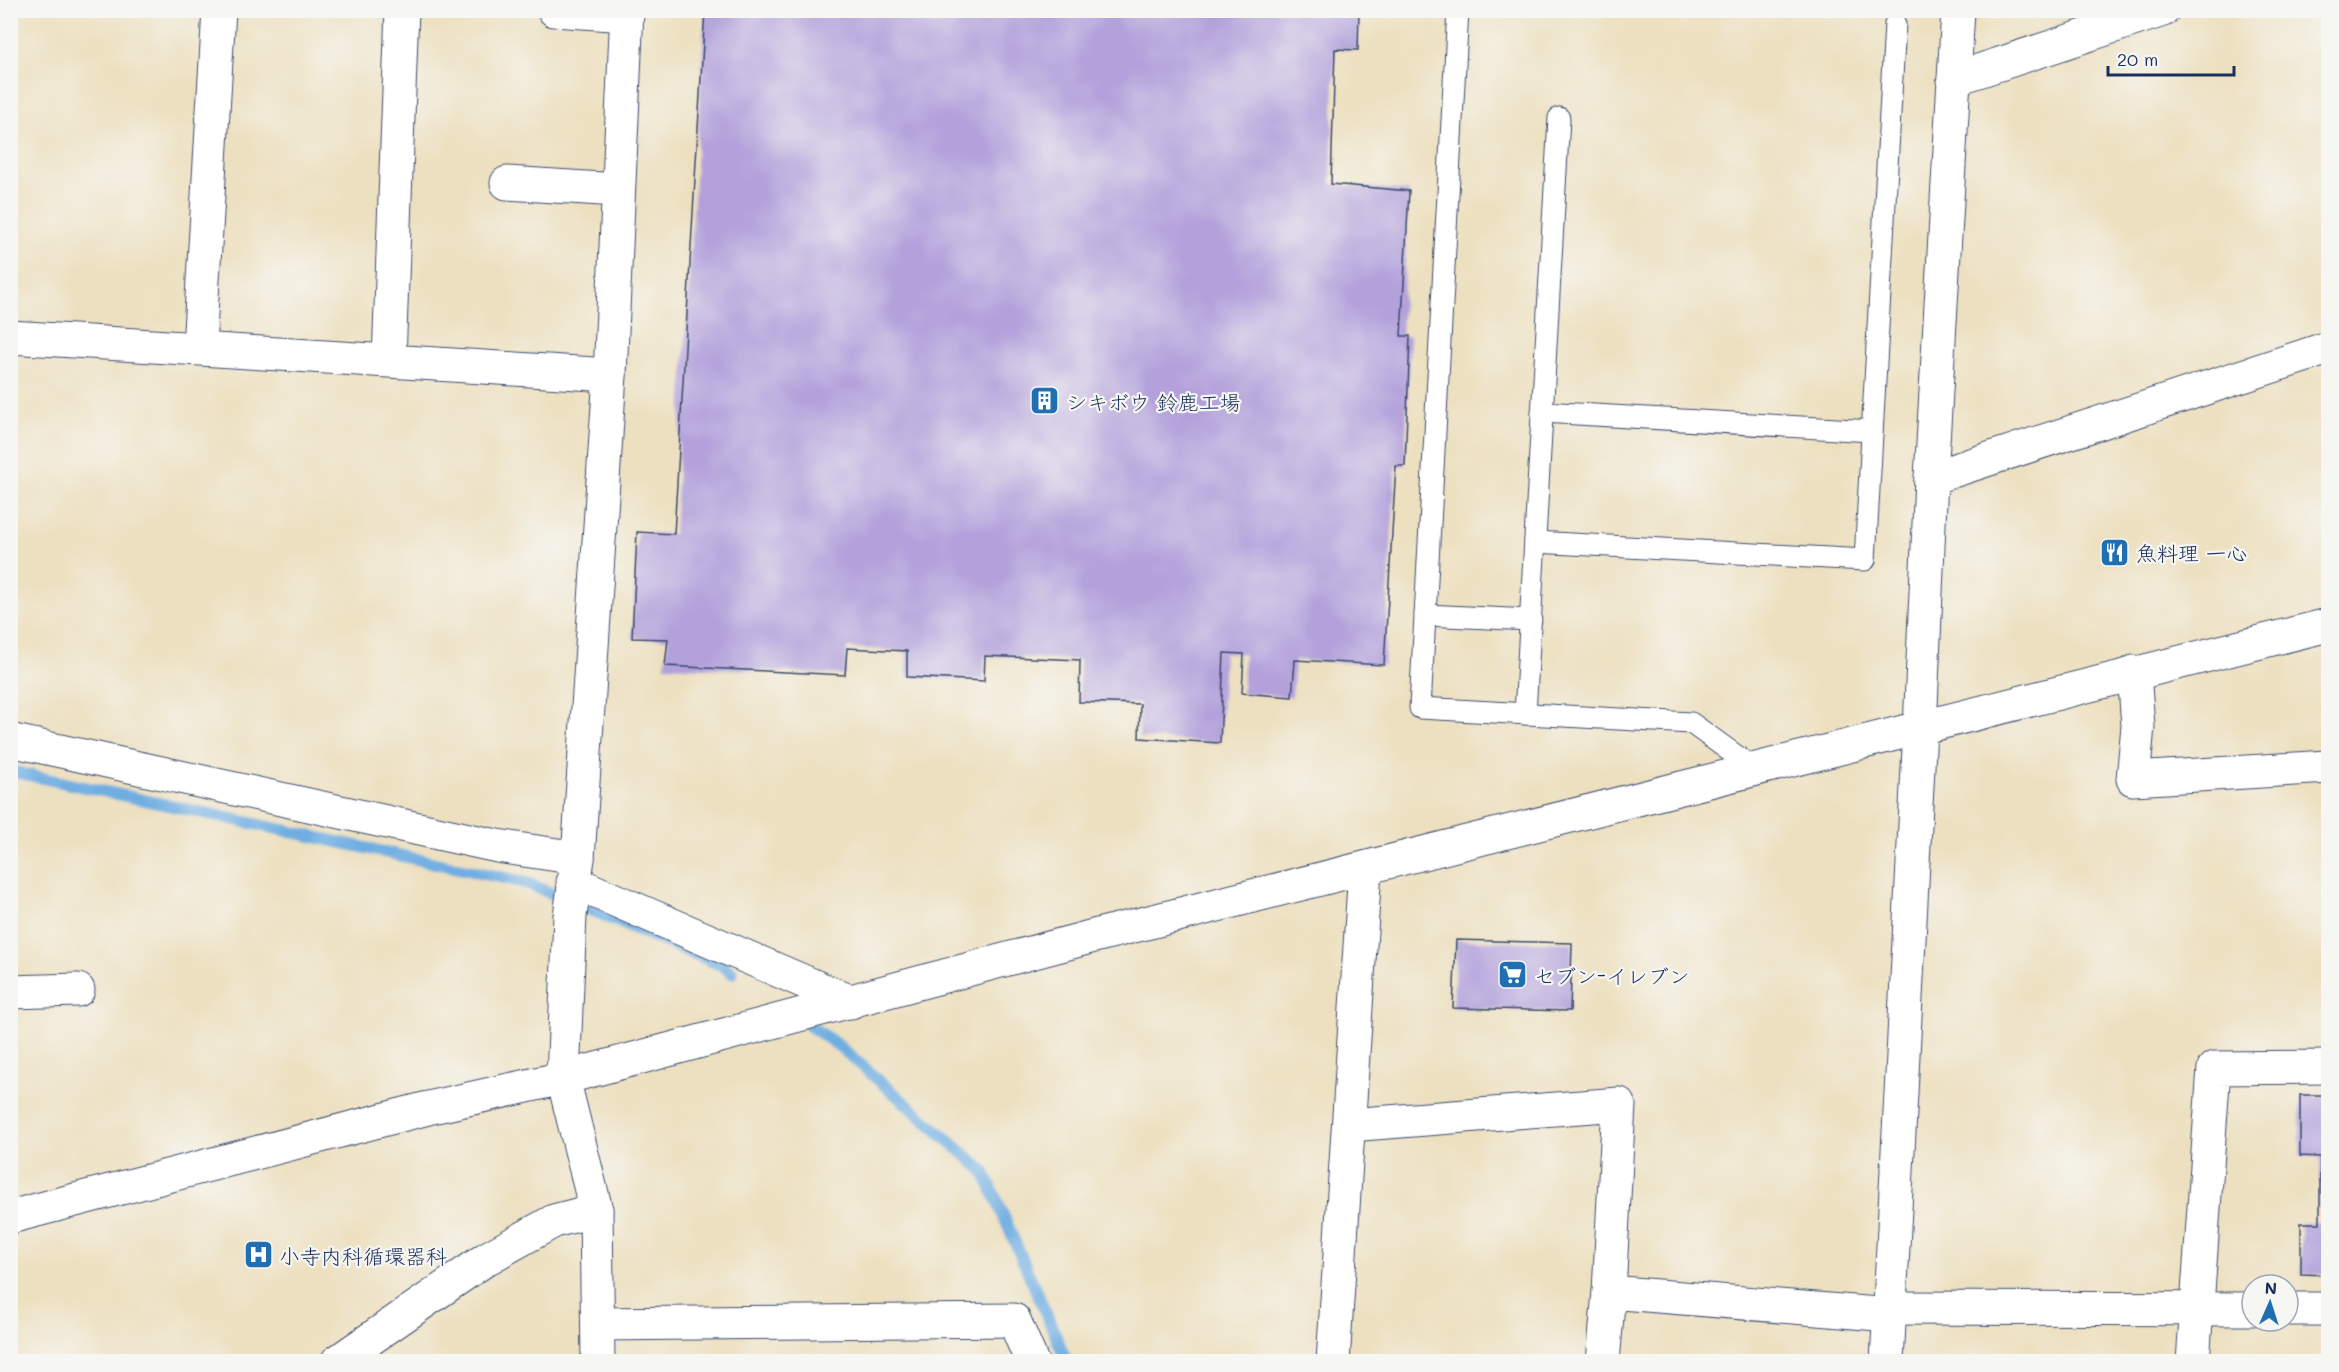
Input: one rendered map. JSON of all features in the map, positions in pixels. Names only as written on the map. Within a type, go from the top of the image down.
[{"type":"street","points":[[199,348],[219,10]]},
{"type":"street","points":[[389,360],[402,10]]},
{"type":"street","points":[[554,10],[627,13],[610,375],[570,916],[562,1078],[596,1210],[598,1362]]},
{"type":"street","points":[[1887,1362],[1931,478],[1958,10]]},
{"type":"street","points":[[1954,79],[2163,10]]},
{"type":"street","points":[[507,183],[618,190]]},
{"type":"street","points":[[10,337],[610,375]]},
{"type":"street","points":[[1931,478],[2328,348]]},
{"type":"street","points":[[10,1217],[428,1108],[562,1078],[1094,936],[1920,729],[2134,672],[2328,625]]},
{"type":"street","points":[[2134,672],[2138,726],[2133,779],[2328,767]]},
{"type":"street","points":[[10,740],[497,846],[575,870],[851,1002]]},
{"type":"street","points":[[1333,1362],[1365,869]]},
{"type":"street","points":[[10,992],[78,990]]},
{"type":"street","points":[[2193,1362],[2214,1068],[2328,1067]]},
{"type":"street","points":[[1349,1125],[1619,1104],[1604,1362]]},
{"type":"street","points":[[337,1362],[486,1259],[554,1221],[596,1210]]},
{"type":"street","points":[[1609,1292],[1890,1311],[2240,1309]]},
{"type":"street","points":[[2300,1309],[2328,1309]]},
{"type":"street","points":[[598,1324],[1014,1320],[1032,1362]]},
{"type":"lane","points":[[1458,10],[1420,708],[1691,723],[1756,770]]},
{"type":"lane","points":[[1535,542],[1865,560],[1895,24]]},
{"type":"lane","points":[[1525,714],[1559,118]]},
{"type":"lane","points":[[1542,412],[1872,431]]},
{"type":"lane","points":[[1425,615],[1531,620]]},
{"type":"building","name":"シキボウ 鈴鹿工場","points":[[705,10],[1359,10],[1358,50],[1335,49],[1331,184],[1409,191],[1401,336],[1410,336],[1405,466],[1396,466],[1384,665],[1295,660],[1292,697],[1242,693],[1244,654],[1224,653],[1220,743],[1139,738],[1140,704],[1079,702],[1080,660],[985,656],[984,681],[907,677],[907,651],[847,648],[845,675],[665,666],[668,639],[632,638],[637,532],[674,534]]},
{"type":"building","name":"セブン-イレブン","points":[[1456,940],[1572,943],[1570,1011],[1453,1008]]},
{"type":"building","points":[[2300,1095],[2328,1095],[2328,1275],[2301,1274],[2301,1223],[2320,1223],[2320,1157],[2300,1156]]},
{"type":"waterway","points":[[10,771],[527,883],[723,966],[732,973]]},
{"type":"waterway","points":[[807,1024],[839,1046],[984,1171],[1067,1362]]},
{"type":"place","name":"シキボウ 鈴鹿工場","points":[[1045,401]]},
{"type":"place","name":"魚料理 一心","points":[[2115,552]]},
{"type":"place","name":"セブン-イレブン","points":[[1513,975]]},
{"type":"place","name":"小寺内科循環器科","points":[[258,1255]]}]
